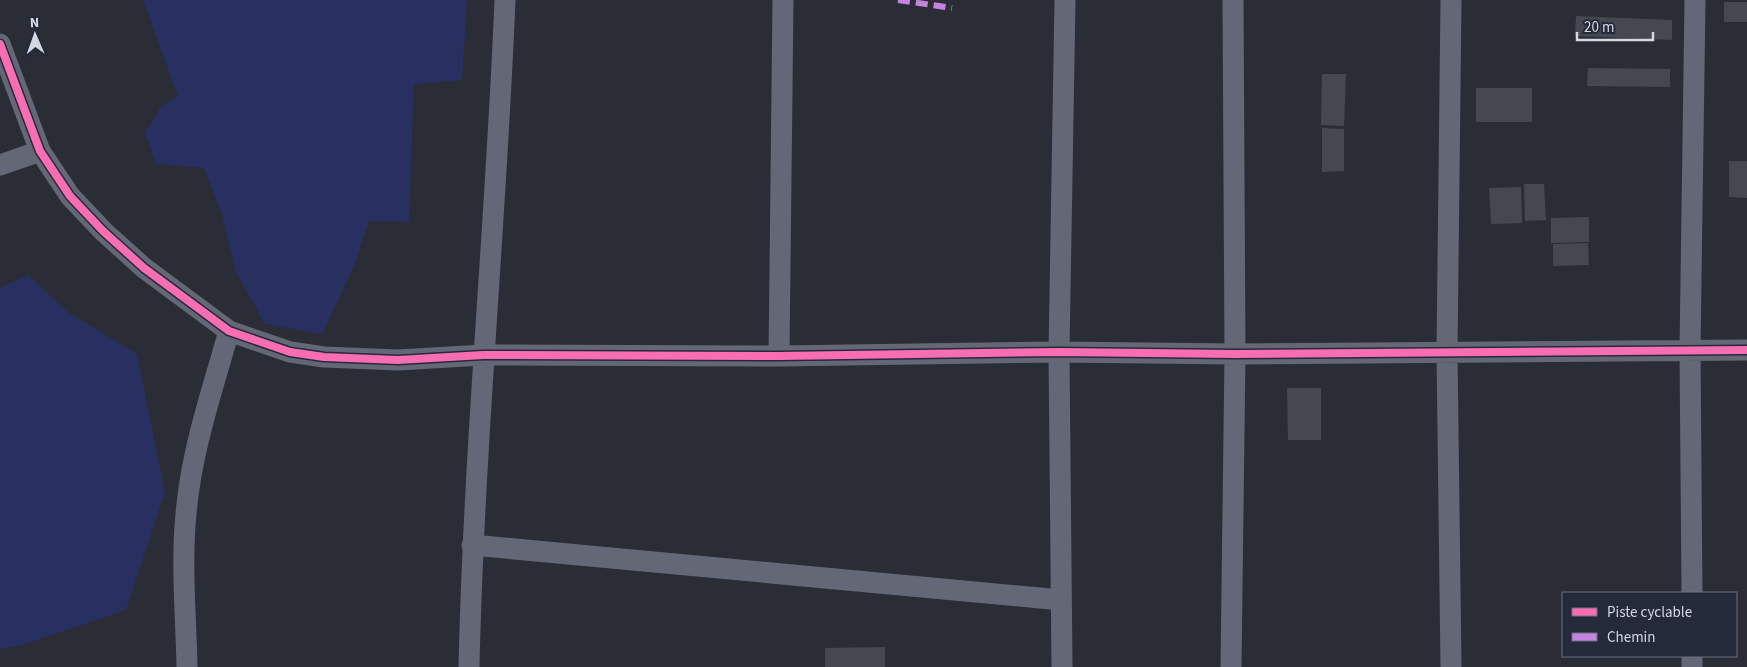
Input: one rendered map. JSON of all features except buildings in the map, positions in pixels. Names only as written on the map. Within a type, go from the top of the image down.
[{"type":"street","points":[[469,667],[472,544],[483,354],[500,121],[505,0]]},
{"type":"street","points":[[779,356],[783,0]]},
{"type":"street","points":[[1062,667],[1059,352],[1065,0]]},
{"type":"street","points":[[1231,667],[1235,354],[1233,0]]},
{"type":"street","points":[[1451,0],[1447,352],[1452,667]]},
{"type":"street","points":[[1692,592],[1690,350],[1695,0]]},
{"type":"street","points":[[0,44],[40,151],[70,196],[144,268],[229,331],[290,352],[324,357],[398,360],[483,354],[779,356],[1059,352],[1235,354],[1747,350]]},
{"type":"street","points":[[0,165],[40,151]]},
{"type":"street","points":[[187,667],[184,564],[186,514],[206,409],[229,331]]},
{"type":"street","points":[[472,544],[1061,600]]},
{"type":"shaded area","points":[[143,0],[467,0],[462,80],[414,84],[409,222],[369,221],[355,264],[322,334],[265,324],[236,272],[222,215],[204,168],[156,164],[145,133],[161,106],[178,96]]},
{"type":"shaded area","points":[[28,275],[68,312],[137,354],[165,492],[126,610],[22,645],[0,649],[0,288]]},
{"type":"marked path","points":[[898,0],[952,8]]},
{"type":"cycle path","points":[[0,44],[40,151],[70,196],[103,231],[144,268],[229,331],[290,352],[324,357],[398,360],[483,355],[779,356],[1059,352],[1235,354],[1747,350]]}]
